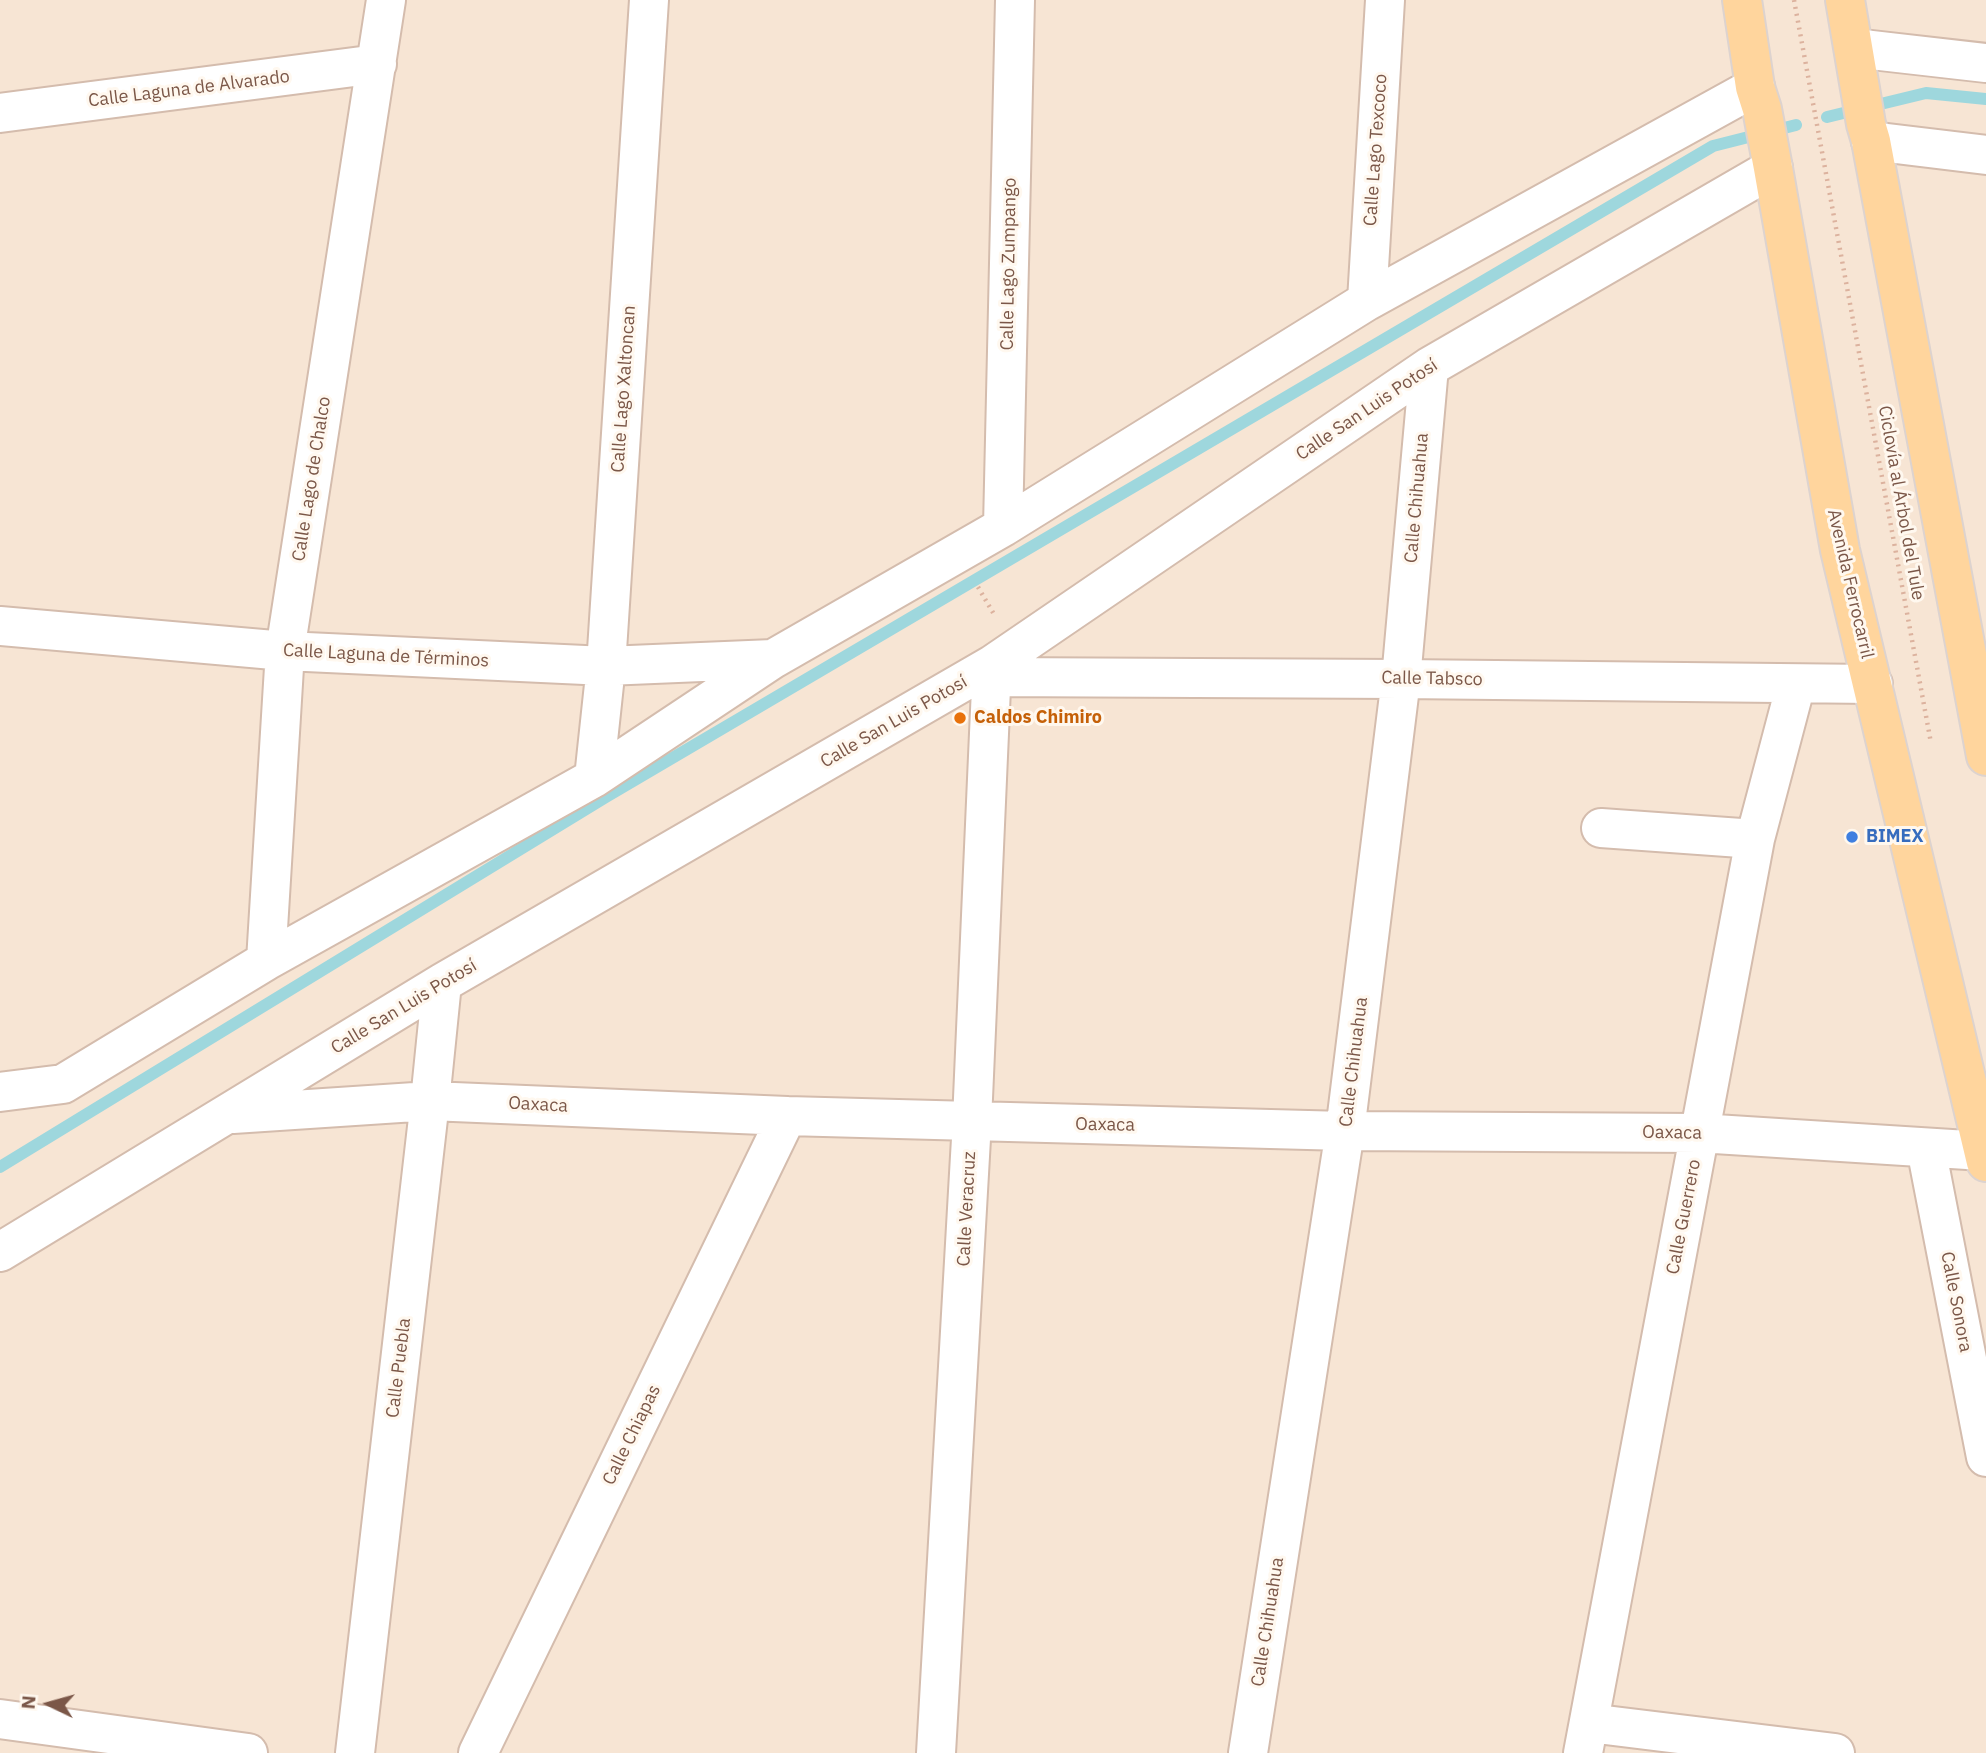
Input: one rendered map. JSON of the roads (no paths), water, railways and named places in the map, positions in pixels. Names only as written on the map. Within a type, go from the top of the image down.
[{"type":"main road","name":"Avenida Ferrocarril","points":[[1742,0],[1840,550],[1984,1156]]},
{"type":"main road","points":[[1845,0],[1986,755]]},
{"type":"street","name":"Calle Lago de Chalco","points":[[266,961],[285,651],[386,0]]},
{"type":"street","name":"Calle Lago Xaltoncan","points":[[594,778],[606,666],[649,0]]},
{"type":"street","name":"Calle Lago Zumpango","points":[[1003,527],[1015,0]]},
{"type":"street","name":"Calle Lago Texcoco","points":[[1367,301],[1385,0]]},
{"type":"street","points":[[1857,64],[1986,63]]},
{"type":"street","name":"Calle Laguna de Alvarado","points":[[0,113],[377,65]]},
{"type":"street","points":[[0,1092],[64,1084],[266,961],[594,778],[773,659],[1003,527],[1367,301],[1758,98]]},
{"type":"street","points":[[1869,132],[1986,155]]},
{"type":"street","name":"Calle San Luis Potosí","points":[[0,1252],[442,983],[992,671],[1429,367],[1772,161]]},
{"type":"street","name":"Calle Chihuahua","points":[[1248,1753],[1345,1131],[1401,679],[1429,367]]},
{"type":"street","name":"Calle Laguna de Términos","points":[[0,626],[285,651],[606,666],[773,659]]},
{"type":"street","name":"Calle Tabsco","points":[[992,671],[1873,684]]},
{"type":"street","name":"Calle Veracruz","points":[[936,1753],[972,1121],[992,671]]},
{"type":"street","name":"Calle Guerrero","points":[[1586,1738],[1755,839],[1796,684]]},
{"type":"street","points":[[1601,828],[1755,839]]},
{"type":"street","name":"Calle Puebla","points":[[355,1753],[442,983]]},
{"type":"street","name":"Oaxaca","points":[[227,1115],[430,1101],[787,1116],[1345,1131],[1699,1133],[1926,1148],[1984,1156]]},
{"type":"street","name":"Calle Chiapas","points":[[478,1753],[787,1116]]},
{"type":"street","name":"Calle Sonora","points":[[1926,1148],[1986,1457]]},
{"type":"street","points":[[0,1719],[248,1753]]},
{"type":"street","points":[[1586,1738],[1835,1753]]},
{"type":"waterway","points":[[1827,117],[1926,93],[1986,99]]},
{"type":"waterway","points":[[0,1167],[606,797],[1713,146],[1796,125]]},
{"type":"place","name":"Caldos Chimiro","points":[[960,718]]},
{"type":"place","name":"BIMEX","points":[[1852,837]]}]
